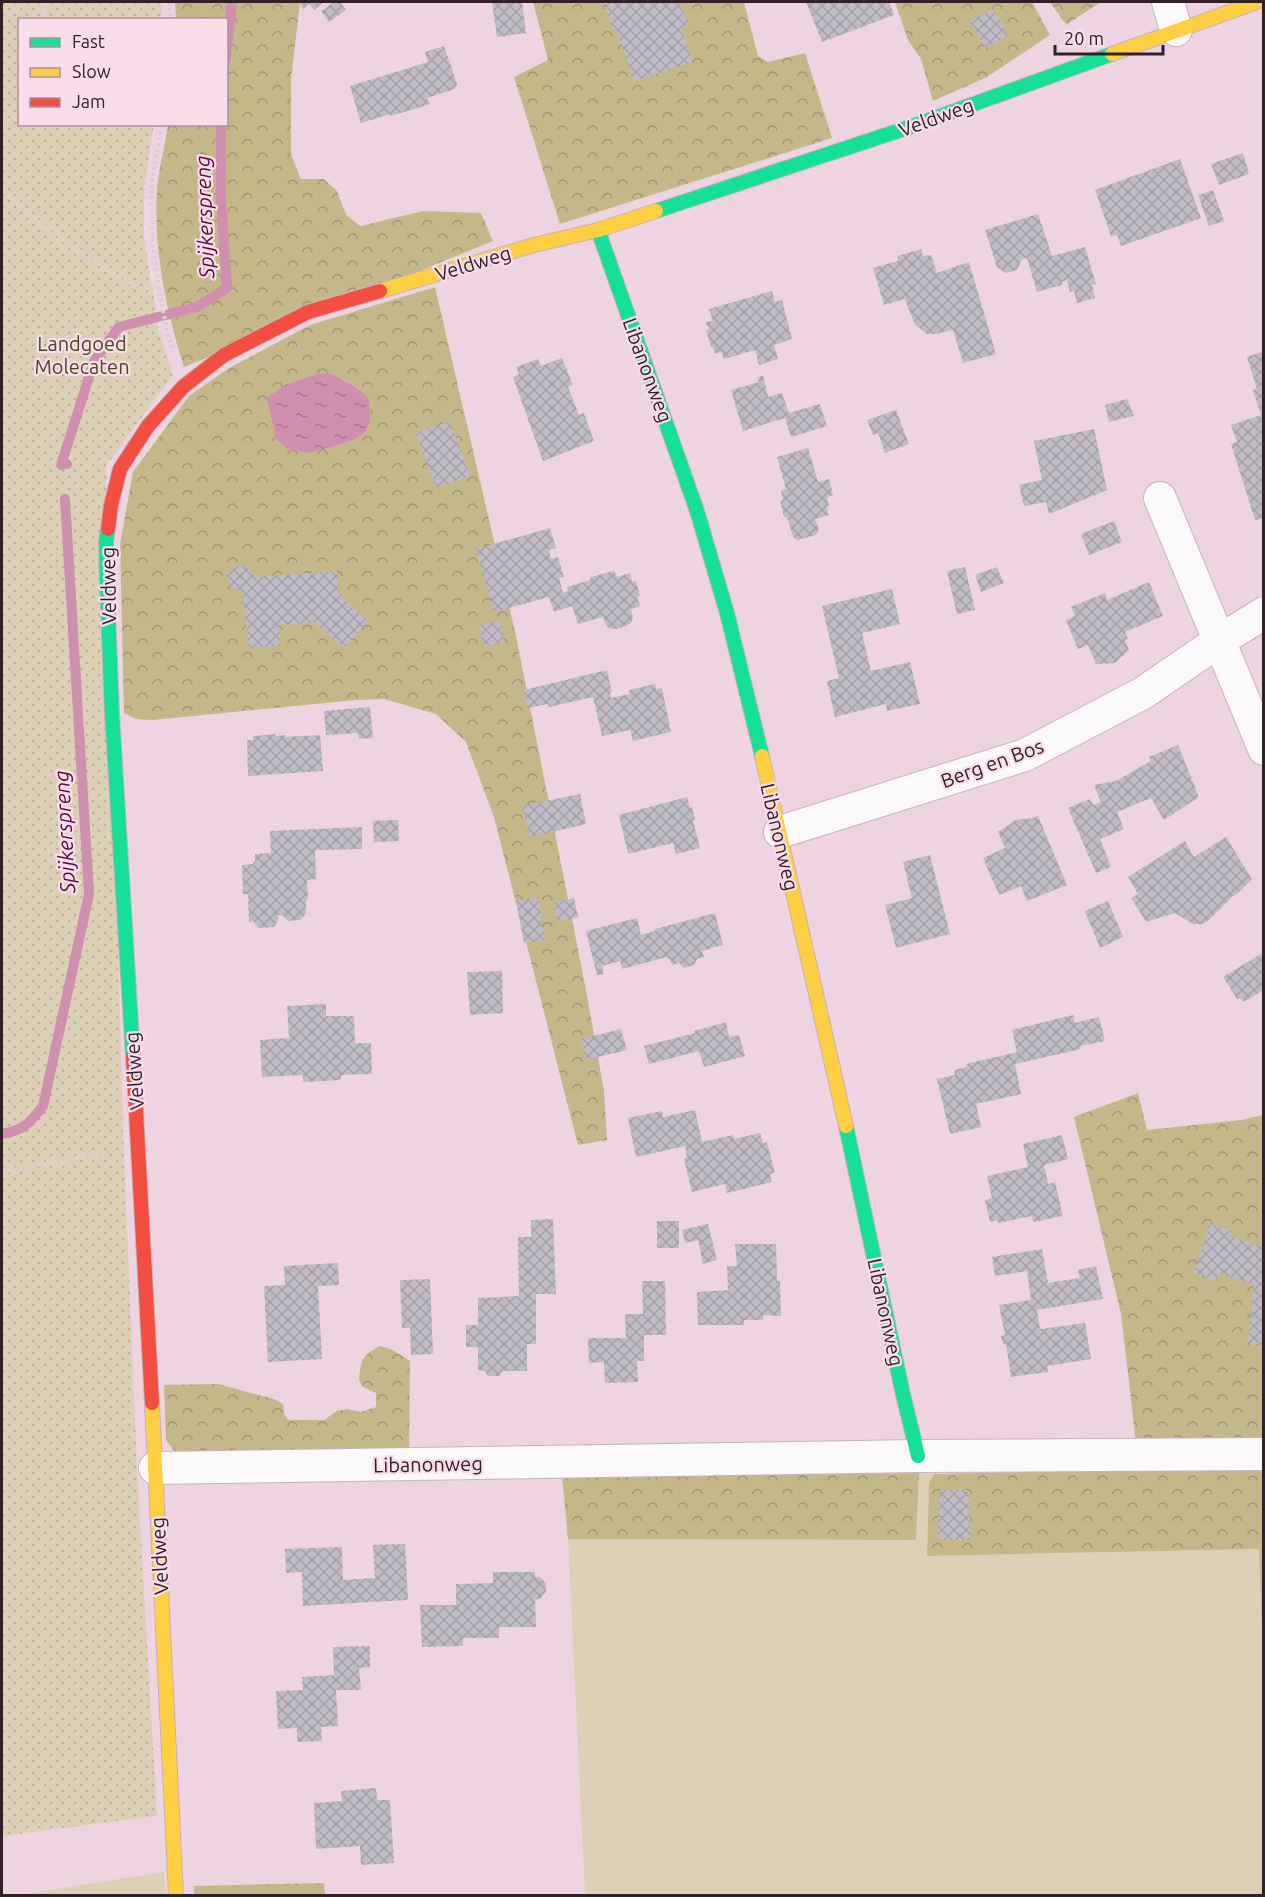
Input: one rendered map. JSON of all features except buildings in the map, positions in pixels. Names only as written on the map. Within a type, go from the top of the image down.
[{"type":"street","name":"Veldweg","points":[[176,1896],[139,1152],[112,714],[106,543],[111,505],[120,469],[148,426],[184,386],[224,355],[308,312],[534,245],[598,231],[916,125],[1172,16],[1257,2]]},
{"type":"street","name":"Libanonweg","points":[[598,231],[697,511],[727,613],[780,832],[918,1456]]},
{"type":"street","points":[[1160,498],[1263,749]]},
{"type":"street","name":"Berg en Bos","points":[[780,832],[1025,755],[1143,693],[1263,613]]},
{"type":"street","name":"Libanonweg","points":[[154,1468],[918,1456],[1263,1454]]},
{"type":"path","points":[[45,2],[45,18]]},
{"type":"path","points":[[169,2],[170,18]]},
{"type":"path","points":[[2,124],[14,118],[18,113]]},
{"type":"path","points":[[162,126],[151,187],[152,237],[167,331]]},
{"type":"path","points":[[2,191],[49,230],[116,275],[138,288],[159,289]]},
{"type":"path","points":[[2,1172],[102,1153],[139,1152]]},
{"type":"green space","name":"Landgoed Molecaten","points":[[2,2],[162,2],[162,18],[18,18],[18,126],[154,126],[144,187],[144,238],[159,331],[173,375],[106,466],[123,1130],[137,1469],[157,1816],[2,1836]]},
{"type":"green space","points":[[175,2],[300,2],[291,80],[291,154],[301,179],[324,179],[337,191],[346,215],[360,226],[423,211],[481,213],[493,241],[184,367],[162,279],[156,211],[158,181],[168,126],[228,126],[228,18],[176,18]]},
{"type":"green space","points":[[533,2],[744,2],[758,56],[768,62],[805,53],[832,138],[560,224],[514,77],[548,60]]},
{"type":"green space","points":[[895,2],[1032,2],[1050,35],[987,77],[933,101],[921,59],[908,40]]},
{"type":"green space","points":[[1050,2],[1101,2],[1066,25]]},
{"type":"green space","points":[[435,287],[516,636],[586,990],[604,1091],[607,1140],[578,1145],[494,817],[466,742],[436,714],[384,699],[153,720],[136,719],[124,713],[120,544],[133,472],[189,396],[229,368],[310,325]],"holes":[[[317,374],[341,378],[361,391],[352,441],[334,445],[304,379]]]},
{"type":"green space","points":[[1138,1093],[1147,1130],[1241,1120],[1263,1115],[1263,1442],[1136,1443],[1121,1314],[1074,1117]]},
{"type":"green space","points":[[380,1346],[393,1350],[410,1361],[409,1454],[175,1452],[166,1440],[164,1385],[218,1384],[274,1399],[283,1404],[284,1414],[288,1420],[324,1420],[337,1411],[347,1409],[361,1412],[376,1407],[376,1393],[363,1387],[359,1380],[364,1359]]},
{"type":"green space","points":[[1263,1467],[1263,1657],[1259,1549],[927,1556],[929,1483],[934,1474]]},
{"type":"green space","points":[[919,1473],[934,1474],[929,1483],[927,1556],[1260,1549],[1264,1657],[1263,1895],[585,1895],[568,1539],[916,1540]]},
{"type":"green space","points":[[919,1473],[916,1540],[568,1539],[562,1475]]},
{"type":"green space","points":[[164,1872],[166,1895],[18,1895]]},
{"type":"green space","points":[[324,1883],[325,1895],[194,1895],[194,1886]]},
{"type":"water","points":[[317,374],[332,374],[361,391],[369,399],[370,422],[365,432],[352,441],[308,453],[289,449],[276,440],[267,398],[285,385]]},
{"type":"waterway","name":"Spijkerspreng","points":[[228,39],[232,2]]},
{"type":"waterway","name":"Spijkerspreng","points":[[67,464],[61,465],[94,361],[119,327],[197,307],[227,288],[221,201],[221,126]]},
{"type":"waterway","name":"Spijkerspreng","points":[[2,1134],[26,1125],[43,1106],[89,894],[65,499]]},
{"type":"traffic: fast","points":[[656,211],[916,125],[1112,54]]},
{"type":"traffic: fast","points":[[598,230],[697,511],[727,613],[762,756]]},
{"type":"traffic: fast","points":[[108,529],[106,542],[112,714],[133,1057]]},
{"type":"traffic: fast","points":[[846,1126],[918,1456]]},
{"type":"traffic: slow","points":[[1112,54],[1257,2]]},
{"type":"traffic: slow","points":[[380,291],[534,245],[598,230],[656,211]]},
{"type":"traffic: slow","points":[[762,756],[846,1126]]},
{"type":"traffic: slow","points":[[152,1403],[176,1896]]},
{"type":"traffic: jam","points":[[108,529],[120,469],[148,426],[184,386],[224,355],[308,312],[380,291]]},
{"type":"traffic: jam","points":[[133,1057],[152,1403]]}]
